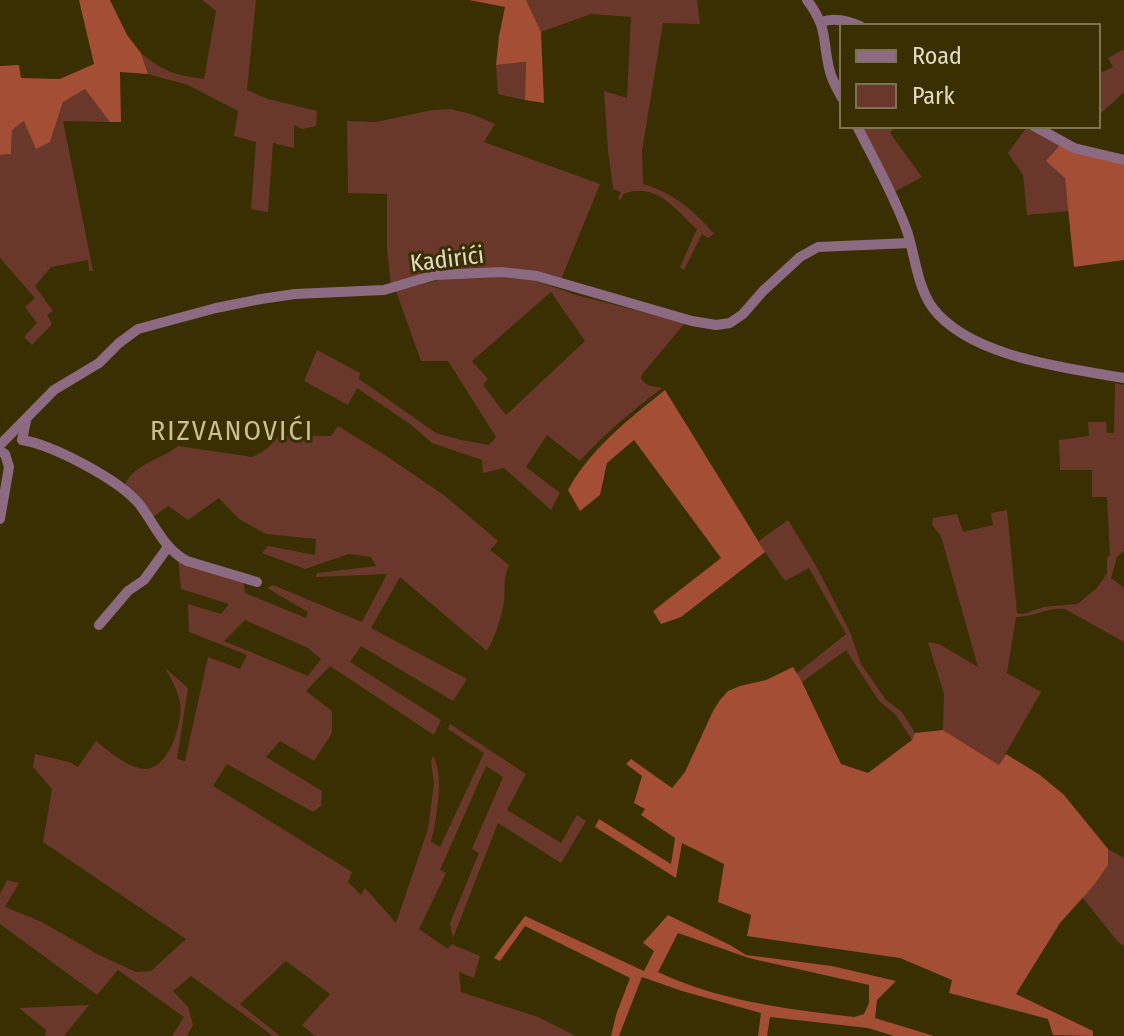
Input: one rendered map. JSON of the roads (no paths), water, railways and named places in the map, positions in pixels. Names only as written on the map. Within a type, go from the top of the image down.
[{"type":"street","points":[[807,0],[821,22],[826,38],[828,66],[840,93]]},
{"type":"street","points":[[821,22],[839,19],[854,24]]},
{"type":"street","points":[[858,128],[896,206],[924,292],[945,321],[1016,357],[1124,378]]},
{"type":"street","points":[[1038,128],[1074,148],[1124,160]]},
{"type":"street","name":"Kadirići","points":[[0,449],[54,390],[99,363],[138,329],[216,308],[295,294],[384,290],[435,275],[502,272],[537,276],[716,325],[737,319],[763,291],[809,251],[827,245],[910,243]]},
{"type":"street","points":[[22,440],[28,416]]},
{"type":"street","points":[[0,519],[9,467],[9,459],[0,449],[22,440],[37,443],[67,455],[126,491],[139,504],[168,547],[187,561],[257,582]]},
{"type":"street","points":[[99,625],[128,591],[144,580],[168,547]]},
{"type":"district","name":"RIZVANOVIĆI","points":[[232,430]]}]
